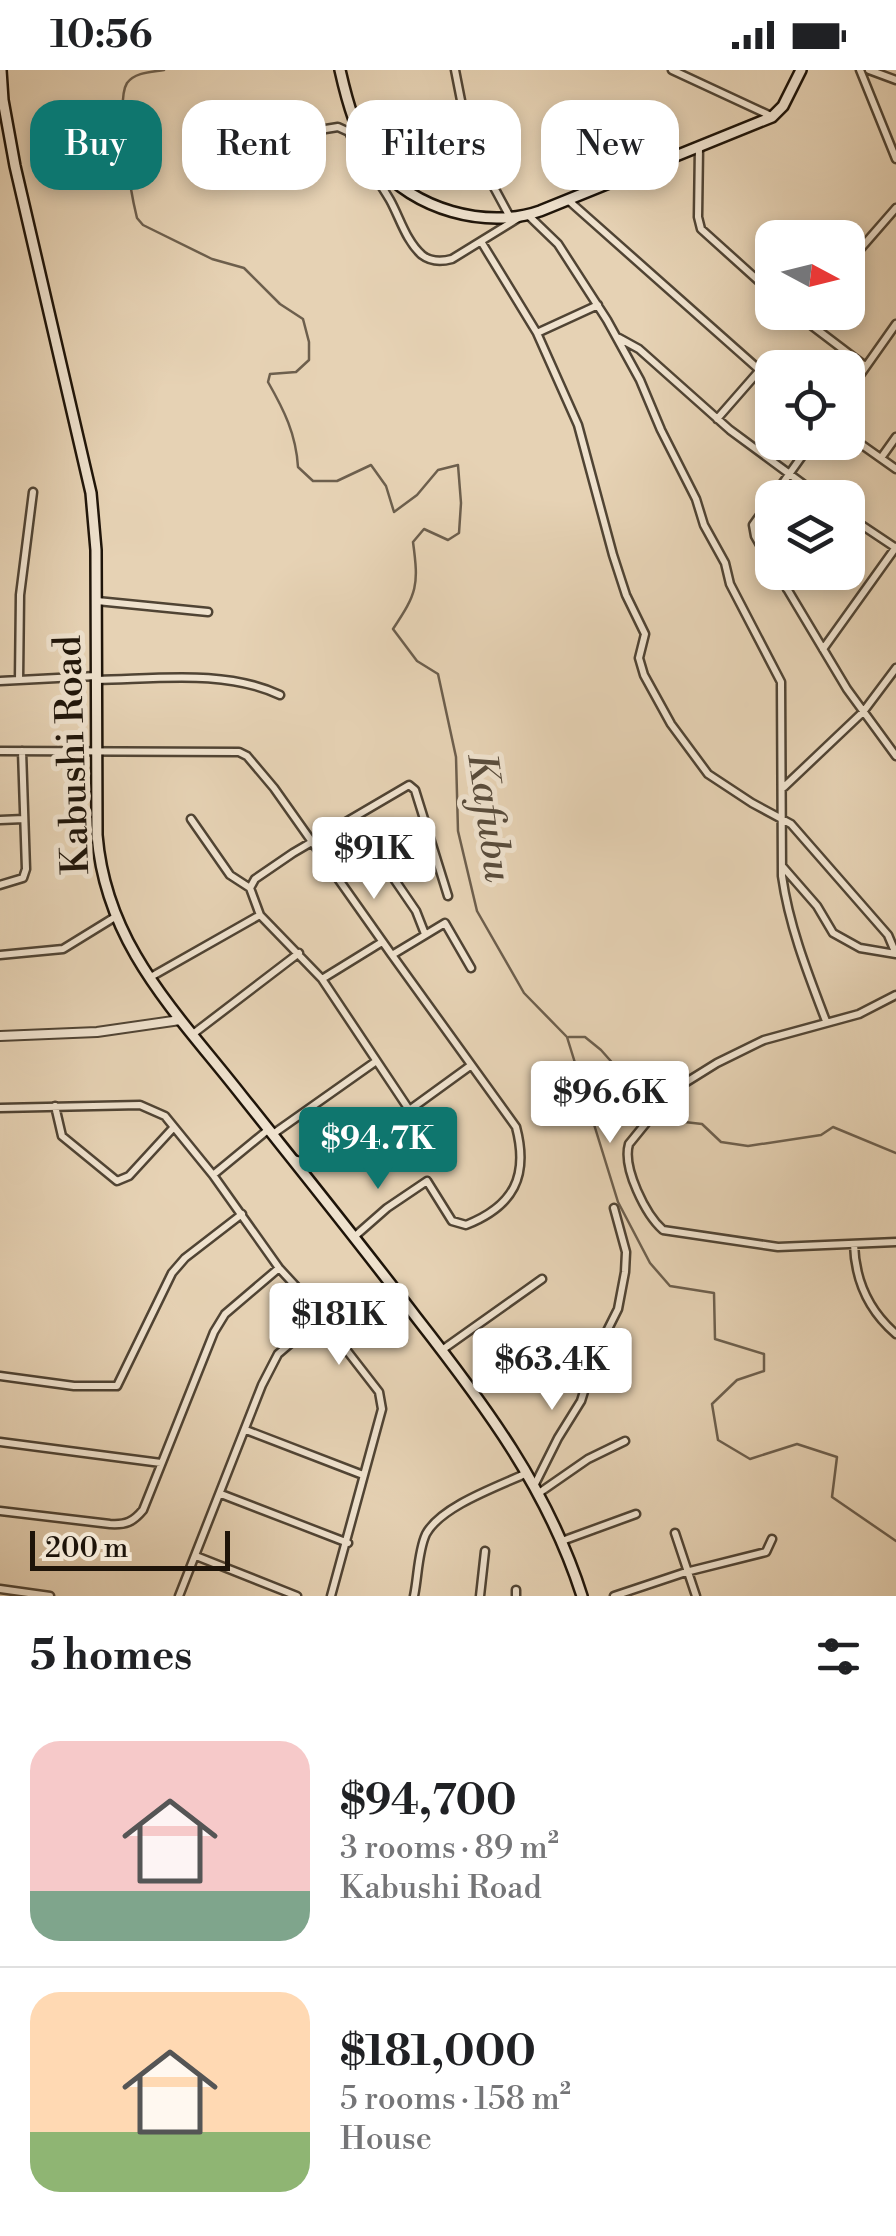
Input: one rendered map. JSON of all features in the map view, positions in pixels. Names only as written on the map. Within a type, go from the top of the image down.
[{"type":"main road","name":"Kabushi Road","points":[[1,70],[15,166],[91,492],[96,550],[100,867],[115,916],[131,952],[180,1020],[481,1399],[537,1489],[582,1596]]},
{"type":"main road","points":[[340,70],[350,100]]},
{"type":"main road","points":[[406,190],[447,209],[479,216],[519,216],[772,116],[783,106],[801,70]]},
{"type":"street","points":[[455,70],[469,142],[519,216],[558,244],[616,337],[696,499],[704,525],[725,563],[730,584],[782,686],[782,866],[790,914],[826,1020]]},
{"type":"street","points":[[672,70],[772,116]]},
{"type":"street","points":[[860,70],[895,155]]},
{"type":"street","points":[[869,70],[896,80]]},
{"type":"street","points":[[699,144],[701,229],[755,278]]},
{"type":"street","points":[[382,190],[414,246],[428,259],[445,261],[519,216]]},
{"type":"street","points":[[567,199],[755,367]]},
{"type":"street","points":[[865,244],[896,208]]},
{"type":"street","points":[[482,242],[537,333],[578,425],[612,555],[645,634],[639,658],[644,675],[682,740],[708,774],[792,824],[888,936],[896,954]]},
{"type":"street","points":[[537,333],[598,306]]},
{"type":"street","points":[[820,330],[866,366],[896,324]]},
{"type":"street","points":[[616,337],[638,348],[718,419],[797,480]]},
{"type":"street","points":[[718,419],[755,376]]},
{"type":"street","points":[[881,458],[896,437]]},
{"type":"street","points":[[865,447],[896,469]]},
{"type":"street","points":[[785,480],[799,460]]},
{"type":"street","points":[[19,680],[20,595],[33,492]]},
{"type":"street","points":[[823,649],[896,548],[865,527]]},
{"type":"street","points":[[787,590],[863,712],[896,756]]},
{"type":"street","points":[[96,601],[208,612]]},
{"type":"street","points":[[783,788],[863,712],[896,668]]},
{"type":"street","points":[[0,681],[193,678],[264,688],[280,695]]},
{"type":"street","points":[[0,751],[239,752],[274,788],[516,1127],[522,1155],[517,1183],[494,1209],[466,1224],[452,1222],[427,1181],[387,1208],[354,1238]]},
{"type":"street","points":[[0,885],[22,878],[26,869],[22,751]]},
{"type":"street","points":[[250,888],[255,879],[404,786],[412,786],[448,896]]},
{"type":"street","points":[[0,820],[24,819]]},
{"type":"street","points":[[191,819],[230,874],[250,888],[260,916],[322,980],[410,1111]]},
{"type":"street","points":[[354,819],[416,912],[424,934]]},
{"type":"street","points":[[782,866],[818,906],[833,933],[860,948],[896,954]]},
{"type":"street","points":[[0,956],[63,949],[115,916]]},
{"type":"street","points":[[149,978],[260,916]]},
{"type":"street","points":[[392,955],[446,922],[471,968]]},
{"type":"street","points":[[322,980],[382,942]]},
{"type":"street","points":[[192,1034],[299,953]]},
{"type":"street","points":[[896,996],[859,1014],[764,1040],[716,1063],[672,1091],[626,1154],[632,1182],[660,1228],[778,1247],[896,1242]]},
{"type":"street","points":[[0,1036],[97,1032],[180,1020]]},
{"type":"street","points":[[214,1175],[375,1062]]},
{"type":"street","points":[[292,1159],[323,1165],[410,1111],[470,1066]]},
{"type":"street","points":[[55,1106],[62,1136],[117,1181],[129,1176],[174,1127]]},
{"type":"street","points":[[0,1108],[154,1109],[214,1175],[279,1268],[360,1365],[382,1399],[382,1409],[331,1596]]},
{"type":"street","points":[[537,1489],[558,1438],[581,1401],[596,1354],[618,1309],[626,1252],[614,1208]]},
{"type":"street","points":[[0,1376],[74,1386],[117,1386],[172,1272],[242,1214]]},
{"type":"street","points":[[854,1244],[856,1271],[864,1294],[896,1334]]},
{"type":"street","points":[[0,1511],[124,1525],[135,1520],[143,1510],[224,1314],[279,1268]]},
{"type":"street","points":[[442,1350],[542,1279]]},
{"type":"street","points":[[179,1596],[278,1354],[320,1318]]},
{"type":"street","points":[[246,1430],[363,1475]]},
{"type":"street","points":[[537,1489],[626,1440]]},
{"type":"street","points":[[0,1442],[162,1463]]},
{"type":"street","points":[[414,1596],[424,1539],[432,1526],[467,1501],[528,1472]]},
{"type":"street","points":[[221,1494],[348,1542]]},
{"type":"street","points":[[562,1541],[636,1514]]},
{"type":"street","points":[[675,1534],[696,1596]]},
{"type":"street","points":[[614,1596],[686,1572],[766,1552],[772,1539]]},
{"type":"street","points":[[480,1596],[486,1552]]},
{"type":"street","points":[[196,1556],[297,1596]]},
{"type":"street","points":[[0,1590],[50,1596]]},
{"type":"waterway","name":"Kafubu","points":[[164,70],[134,77],[124,93],[125,149],[137,218],[143,225],[212,259],[244,268],[280,304],[303,319],[309,360],[296,372],[270,374],[268,382],[288,423],[298,467],[313,481],[337,481],[371,465],[386,486],[394,512],[417,495],[438,470],[458,465],[459,533],[448,540],[424,529],[413,542],[414,588],[393,629],[417,661],[438,674],[456,757],[458,831],[477,911],[524,993],[567,1037],[618,1202],[650,1263],[670,1286],[714,1293],[715,1339],[764,1354],[764,1371],[737,1380],[712,1404],[718,1440],[750,1459],[797,1444],[837,1457],[832,1497],[896,1541]]},
{"type":"waterway","points":[[569,1037],[585,1037],[601,1050],[667,1120],[702,1124],[721,1142],[748,1146],[821,1135],[833,1127],[896,1153]]}]
